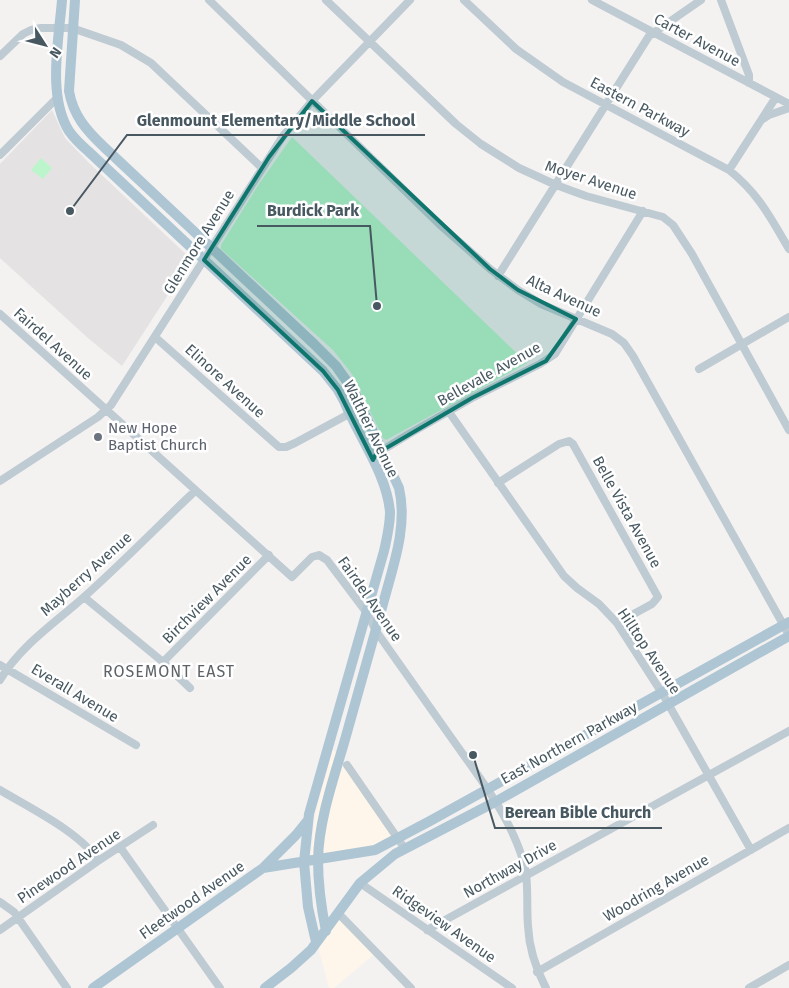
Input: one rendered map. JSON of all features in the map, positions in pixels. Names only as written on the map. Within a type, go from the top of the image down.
[{"type":"main road","name":"Walther Avenue","points":[[62,0],[57,72],[58,97],[64,121],[69,131],[316,364],[338,390],[373,460],[385,491],[390,518],[384,551],[308,819],[304,862],[308,907],[316,942]]},
{"type":"main road","name":"Walther Avenue","points":[[75,0],[69,91],[71,102],[80,122],[104,147],[336,366],[355,393],[399,488],[403,510],[400,537],[328,804],[318,859],[326,931]]},
{"type":"main road","name":"East Northern Parkway","points":[[318,859],[375,850],[786,623]]},
{"type":"main road","name":"East Northern Parkway","points":[[266,988],[291,968],[316,942],[360,883],[382,863],[495,802],[789,635]]},
{"type":"main road","points":[[580,738],[586,750]]},
{"type":"main road","points":[[263,868],[296,835],[308,819]]},
{"type":"main road","name":"Fleetwood Avenue","points":[[93,988],[263,868],[318,859]]},
{"type":"street","name":"Alta Avenue","points":[[208,0],[439,224],[498,276],[541,304],[612,334],[628,349],[786,623],[789,635]]},
{"type":"street","name":"Moyer Avenue","points":[[326,0],[456,124],[481,144],[519,168],[556,185],[586,196],[663,217],[669,221],[677,230],[789,430]]},
{"type":"street","name":"Glenmore Avenue","points":[[0,481],[107,410],[126,384],[283,136],[312,102],[410,0]]},
{"type":"street","name":"Eastern Parkway","points":[[464,0],[516,49],[563,82],[729,170],[750,188],[757,197],[789,249]]},
{"type":"street","name":"Carter Avenue","points":[[592,0],[776,97],[789,106]]},
{"type":"street","points":[[498,276],[649,36],[701,0]]},
{"type":"street","points":[[721,0],[749,76],[749,83]]},
{"type":"street","points":[[0,56],[16,39],[31,30],[72,28],[121,45],[151,63],[262,168]]},
{"type":"street","points":[[0,155],[58,97]]},
{"type":"street","points":[[729,170],[776,97]]},
{"type":"street","points":[[759,125],[766,117],[789,106]]},
{"type":"street","name":"Bellevale Avenue","points":[[373,460],[376,454],[472,398],[546,361],[555,354],[643,211]]},
{"type":"street","name":"Fairdel Avenue","points":[[0,314],[292,577],[312,557],[319,555],[327,560],[367,613],[376,631],[488,789],[517,842],[527,876],[528,930],[538,972],[546,988]]},
{"type":"street","points":[[699,369],[789,318]]},
{"type":"street","name":"Elinore Avenue","points":[[155,337],[277,446],[281,447],[296,443],[349,414]]},
{"type":"street","name":"Hilltop Avenue","points":[[449,412],[564,576],[599,604],[617,623],[662,693],[751,850]]},
{"type":"street","name":"Belle Vista Avenue","points":[[498,483],[564,442],[569,441],[577,450],[657,593],[657,599],[652,604],[617,623]]},
{"type":"street","name":"Mayberry Avenue","points":[[0,680],[3,667],[84,597],[195,491]]},
{"type":"street","name":"Birchview Avenue","points":[[163,662],[269,555]]},
{"type":"street","points":[[84,597],[163,662],[190,688]]},
{"type":"street","name":"Everall Avenue","points":[[3,667],[136,745]]},
{"type":"street","name":"Northway Drive","points":[[427,930],[789,731]]},
{"type":"street","points":[[347,765],[405,849]]},
{"type":"street","points":[[0,790],[73,835],[92,851],[98,860]]},
{"type":"street","name":"Pinewood Avenue","points":[[0,930],[98,860],[153,825]]},
{"type":"street","name":"Woodring Avenue","points":[[538,972],[789,828]]},
{"type":"street","points":[[120,847],[177,930],[220,988]]},
{"type":"street","name":"Ridgeview Avenue","points":[[360,883],[512,988]]},
{"type":"street","points":[[0,902],[9,907],[18,917],[67,988]]},
{"type":"street","points":[[338,913],[411,988]]},
{"type":"street","points":[[749,988],[789,965]]},
{"type":"highlighted area","points":[[312,101],[490,269],[518,290],[576,319],[546,361],[472,398],[376,454],[373,460],[338,390],[323,371],[204,260],[269,157]]},
{"type":"shaded area","points":[[52,110],[65,138],[191,259],[122,366],[88,338],[0,258],[0,164]]},
{"type":"shaded area","points":[[333,749],[397,838],[371,849],[310,860],[316,811]]},
{"type":"shaded area","points":[[338,913],[377,952],[334,988],[329,988],[316,940]]},
{"type":"green space","points":[[292,137],[527,363],[386,440],[383,438],[352,374],[333,350],[221,249],[221,245],[259,184]]},
{"type":"green space","points":[[41,158],[52,168],[43,179],[31,170]]},
{"type":"place","name":"Glenmount Elementary/Middle School","points":[[70,211]]},
{"type":"place","name":"Burdick Park","points":[[377,306]]},
{"type":"place","name":"New Hope Baptist Church","points":[[98,437]]},
{"type":"place","name":"Berean Bible Church","points":[[473,755]]},
{"type":"district","name":"ROSEMONT EAST","points":[[169,671]]}]
